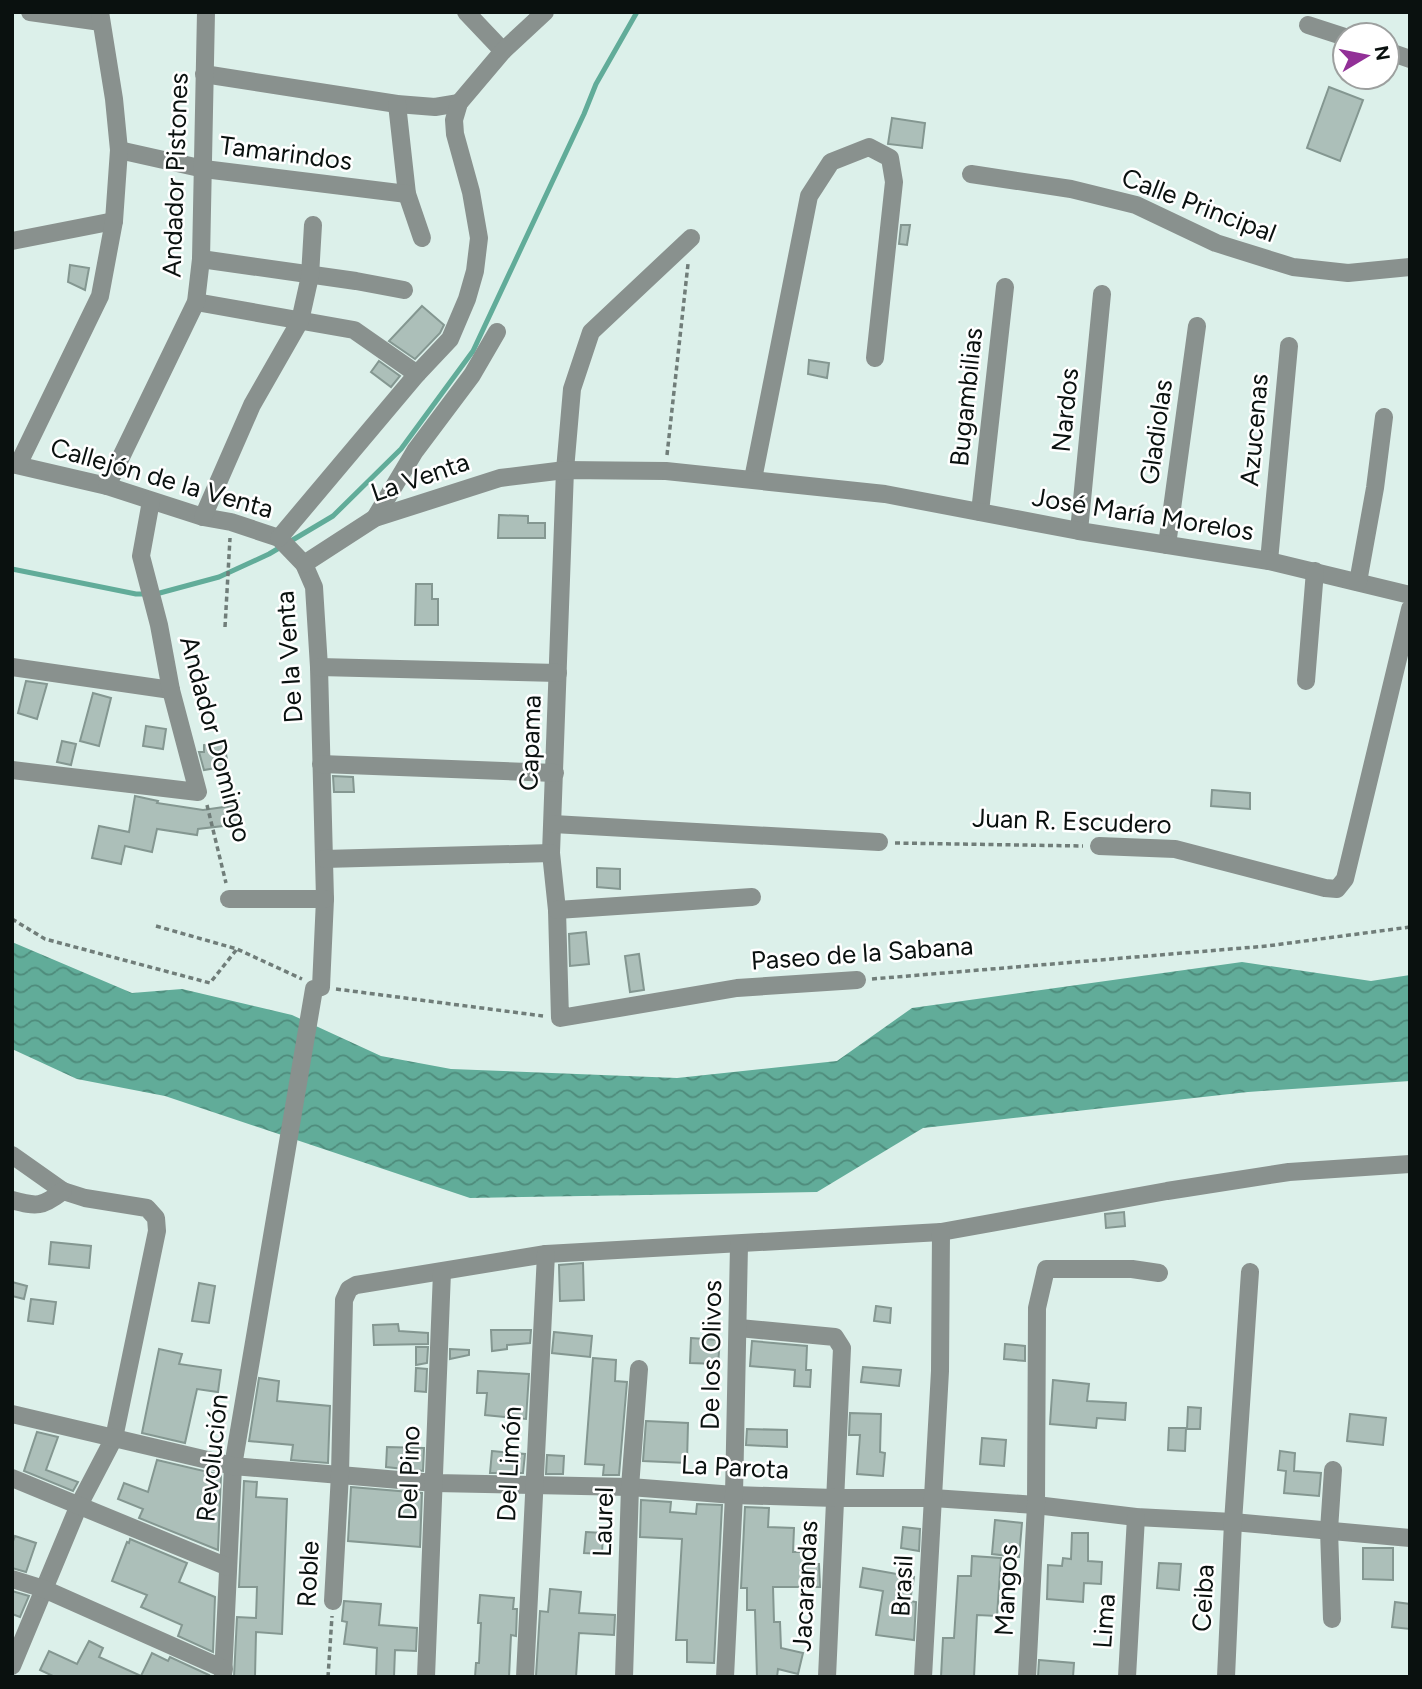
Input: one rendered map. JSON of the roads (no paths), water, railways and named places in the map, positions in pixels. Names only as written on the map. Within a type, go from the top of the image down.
[{"type":"street","points":[[15,465],[100,296],[114,221],[119,150],[101,17],[30,12]]},
{"type":"street","name":"Andador Pistones","points":[[107,486],[196,302],[201,259],[206,12]]},
{"type":"street","points":[[466,12],[503,51]]},
{"type":"street","points":[[290,548],[417,374],[450,339],[467,299],[478,254],[479,238],[471,192],[454,134],[454,120],[459,103],[503,51],[545,12]]},
{"type":"street","points":[[1308,25],[1331,32]]},
{"type":"street","points":[[204,74],[397,104],[435,107],[459,103]]},
{"type":"street","points":[[397,104],[407,194],[422,238]]},
{"type":"street","points":[[753,479],[810,196],[831,162],[869,147],[890,158],[894,182],[875,358]]},
{"type":"street","name":"Tamarindos","points":[[119,150],[204,169],[407,194]]},
{"type":"street","name":"Calle Principal","points":[[971,174],[1071,189],[1136,205],[1216,243],[1293,267],[1348,273],[1410,267]]},
{"type":"street","points":[[12,241],[114,221]]},
{"type":"street","points":[[203,517],[252,405],[300,321],[310,276],[313,225]]},
{"type":"street","name":"Capama","points":[[560,1018],[557,910],[551,853],[565,470],[572,389],[591,332],[691,238]]},
{"type":"street","points":[[201,259],[404,290]]},
{"type":"street","name":"Bugambilias","points":[[979,512],[1005,287]]},
{"type":"street","name":"Nardos","points":[[1079,531],[1102,294]]},
{"type":"street","points":[[196,302],[354,330],[417,374]]},
{"type":"street","name":"Gladiolas","points":[[1167,544],[1197,326]]},
{"type":"street","points":[[375,518],[415,451],[472,375],[497,332]]},
{"type":"street","name":"Azucenas","points":[[1269,561],[1289,346]]},
{"type":"street","points":[[1358,582],[1376,488],[1384,417]]},
{"type":"street","name":"Callejón de la Venta","points":[[15,465],[107,486],[203,517],[230,522],[290,548]]},
{"type":"street","name":"La Venta","points":[[290,548],[500,478],[565,470],[666,471],[753,479]]},
{"type":"street","name":"José María Morelos","points":[[753,479],[867,491],[1079,531],[1269,561],[1410,595]]},
{"type":"street","name":"Andador Domingo","points":[[12,770],[198,792],[171,690],[154,604],[141,556],[151,501]]},
{"type":"street","name":"De la Venta","points":[[290,548],[314,587],[319,667],[325,899],[317,988]]},
{"type":"street","points":[[1306,681],[1315,572]]},
{"type":"street","name":"Juan R. Escudero","points":[[1099,846],[1175,849],[1337,889],[1345,879],[1410,609]]},
{"type":"street","points":[[12,667],[171,690]]},
{"type":"street","points":[[319,667],[558,673]]},
{"type":"street","points":[[321,764],[555,773]]},
{"type":"street","points":[[553,824],[879,842]]},
{"type":"street","points":[[324,859],[551,853]]},
{"type":"street","points":[[557,910],[752,897]]},
{"type":"street","points":[[229,899],[325,899]]},
{"type":"street","name":"Paseo de la Sabana","points":[[560,1018],[737,988],[857,980]]},
{"type":"street","name":"Revolución","points":[[223,1673],[233,1466],[269,1247],[317,988]]},
{"type":"street","points":[[12,1155],[62,1192],[147,1208],[156,1218],[157,1231],[114,1438],[79,1505],[12,1666]]},
{"type":"street","points":[[442,1272],[546,1254],[941,1232],[1289,1172],[1410,1164]]},
{"type":"street","points":[[12,1200],[29,1205],[44,1205],[62,1192]]},
{"type":"street","name":"Brasil","points":[[923,1677],[940,1371],[941,1232]]},
{"type":"street","name":"De los Olivos","points":[[725,1677],[734,1495],[739,1244]]},
{"type":"street","name":"Del Limón","points":[[525,1677],[546,1254]]},
{"type":"street","name":"Mangos","points":[[1027,1677],[1036,1505],[1037,1308],[1046,1269],[1132,1269],[1159,1273]]},
{"type":"street","name":"Roble","points":[[333,1601],[340,1474],[344,1300],[349,1289],[356,1285],[442,1272]]},
{"type":"street","name":"Del Pino","points":[[426,1677],[442,1272]]},
{"type":"street","name":"Ceiba","points":[[1226,1677],[1233,1522],[1250,1272]]},
{"type":"street","name":"Jacarandas","points":[[739,1328],[835,1336],[842,1348],[827,1677]]},
{"type":"street","name":"Laurel","points":[[624,1677],[630,1488],[639,1369]]},
{"type":"street","name":"La Parota","points":[[12,1414],[233,1466],[435,1483],[630,1488],[734,1495],[933,1498],[1410,1538]]},
{"type":"street","points":[[1332,1619],[1329,1530],[1333,1470]]},
{"type":"street","points":[[12,1478],[228,1567]]},
{"type":"street","name":"Lima","points":[[1127,1677],[1136,1517]]},
{"type":"street","points":[[12,1578],[44,1589],[223,1673]]},
{"type":"water","points":[[12,942],[132,993],[182,989],[292,1015],[381,1056],[451,1069],[677,1078],[837,1061],[912,1008],[1242,962],[1371,981],[1410,975],[1410,1081],[1248,1092],[923,1128],[817,1192],[470,1198],[165,1096],[77,1079],[12,1049]]},
{"type":"waterway","points":[[12,569],[136,594],[156,594],[219,577],[269,554],[333,516],[401,449],[473,351],[596,84],[637,12]]}]
